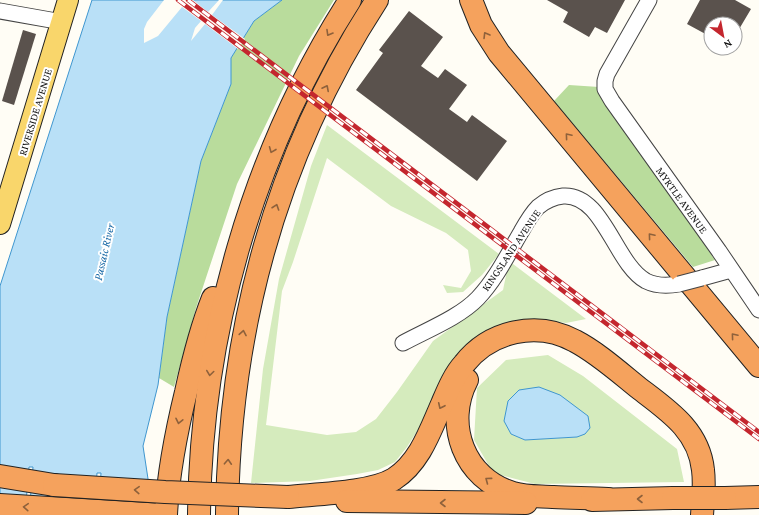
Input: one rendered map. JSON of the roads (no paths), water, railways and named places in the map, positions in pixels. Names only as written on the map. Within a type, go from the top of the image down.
[{"type":"highway","points":[[200,515],[203,430],[210,374],[224,301],[240,239],[259,183],[285,119],[319,52],[350,0]]},
{"type":"highway","points":[[227,515],[231,426],[237,371],[247,314],[265,241],[290,170],[312,118],[343,56],[377,0]]},
{"type":"highway","points":[[471,0],[481,25],[499,53],[759,366]]},
{"type":"highway","points":[[0,505],[165,509],[169,474],[177,431],[202,328],[218,286],[240,239]]},
{"type":"highway","points":[[288,497],[368,488],[393,479],[408,468],[418,454],[452,383],[469,357],[485,345],[502,336],[521,331],[539,330],[558,334],[582,345],[680,421],[694,440],[702,461],[704,486],[702,515]]},
{"type":"highway","points":[[608,499],[533,496],[513,493],[489,480],[475,468],[461,444],[457,428],[457,411],[460,395],[467,380],[472,372],[484,360],[506,347],[530,342],[554,345],[568,351],[580,359],[665,425],[679,440],[686,451],[692,471],[692,515]]},
{"type":"highway","points":[[0,476],[54,485]]},
{"type":"highway","points":[[0,482],[165,492],[288,497],[305,500],[494,503],[608,499],[759,497]]},
{"type":"main road","name":"RIVERSIDE AVENUE","points":[[0,224],[68,0]]},
{"type":"street","name":"MYRTLE AVENUE","points":[[649,0],[607,74],[605,82],[606,89],[612,101],[628,124],[758,306]]},
{"type":"street","points":[[0,11],[62,22]]},
{"type":"street","name":"KINGSLAND AVENUE","points":[[404,343],[458,313],[478,298],[491,281],[533,213],[543,203],[554,198],[566,196],[584,202],[600,220],[632,268],[647,282],[666,286],[731,270]]},
{"type":"water","name":"Passaic River","points":[[92,0],[282,0],[254,21],[231,58],[231,84],[201,161],[167,317],[158,385],[143,446],[152,505],[98,515],[101,473],[97,473],[94,515],[29,515],[33,467],[29,467],[25,515],[0,515],[0,286]]},
{"type":"water","points":[[539,387],[560,395],[588,416],[590,428],[585,434],[577,437],[525,440],[511,434],[504,421],[508,401],[519,390]]},
{"type":"railway","points":[[178,0],[759,439]]},
{"type":"railway","points":[[188,0],[759,432]]}]
